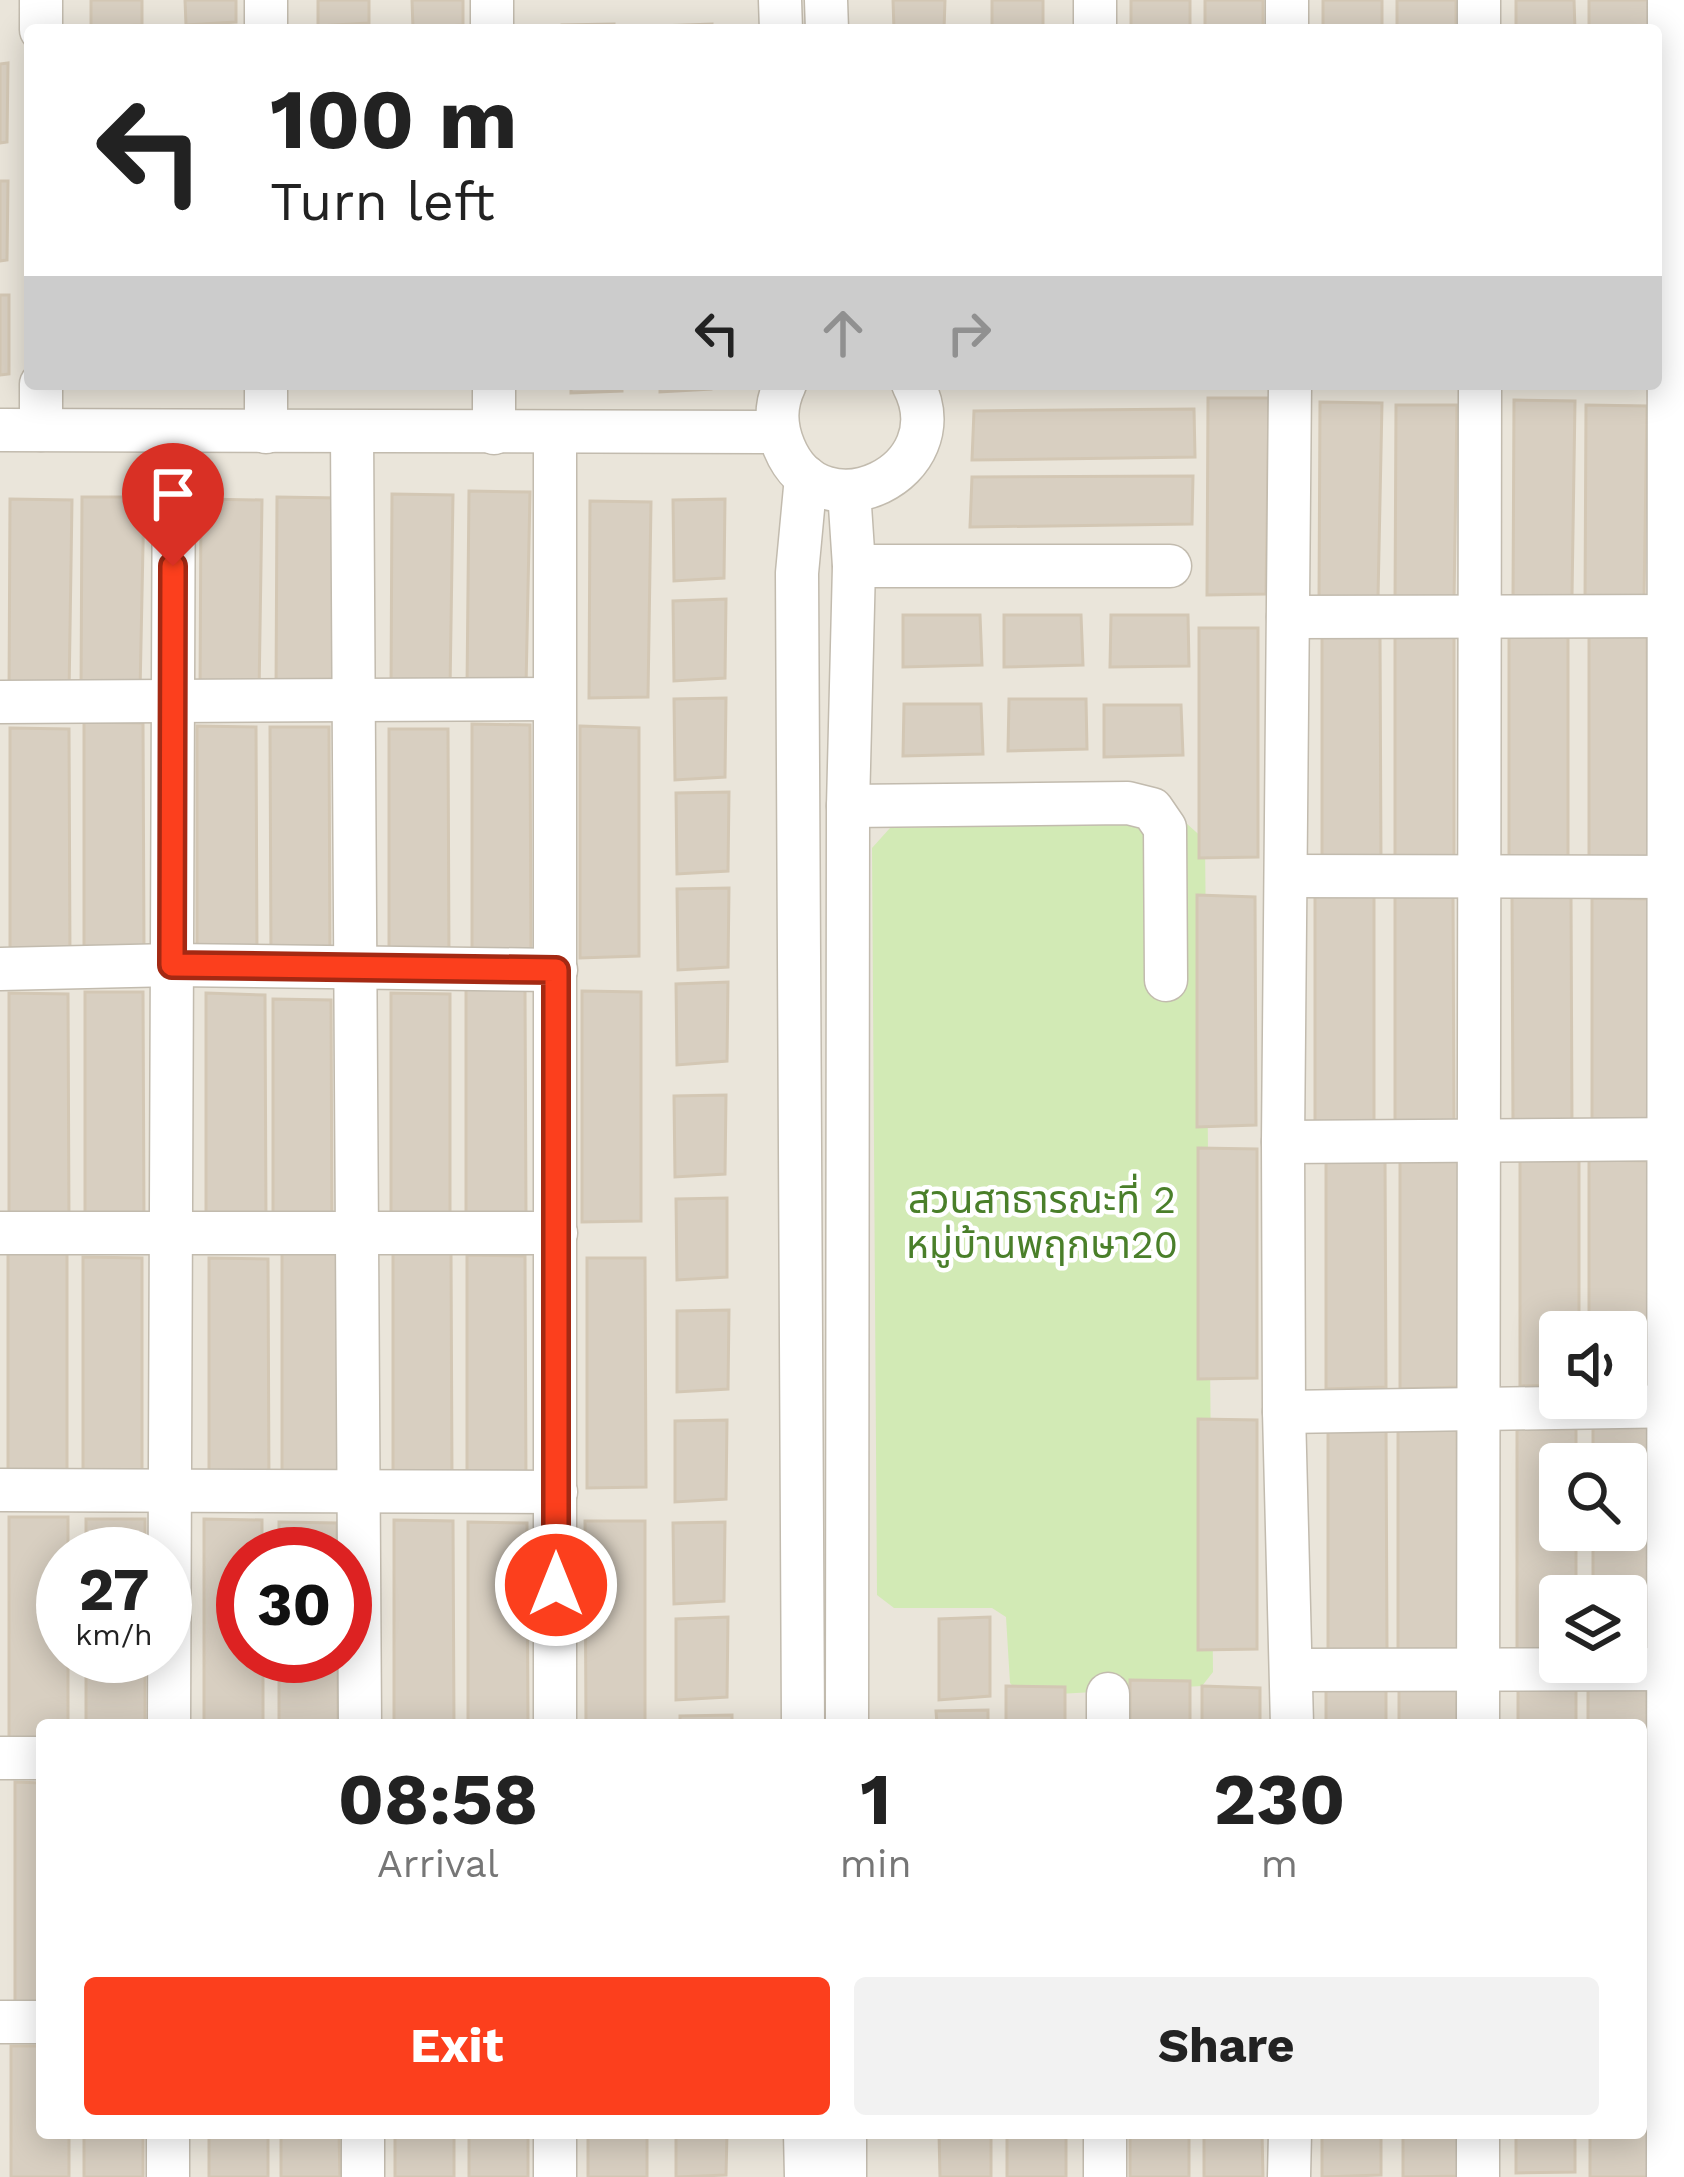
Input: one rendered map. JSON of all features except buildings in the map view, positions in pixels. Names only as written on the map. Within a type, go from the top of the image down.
[{"type":"street","points":[[1668,2177],[1664,1922],[1675,1669],[1677,616],[1669,357],[1669,0]]},
{"type":"street","points":[[38,390],[21,430],[778,432]]},
{"type":"street","points":[[266,390],[266,432]]},
{"type":"street","points":[[494,390],[494,433]]},
{"type":"street","points":[[783,390],[777,410],[778,432],[788,457],[806,477],[826,488],[849,491],[872,488],[893,477],[909,460],[919,439],[922,416],[915,390]]},
{"type":"street","points":[[1290,390],[1283,1142],[1292,1719]]},
{"type":"street","points":[[1478,1719],[1480,390]]},
{"type":"street","points":[[169,1719],[175,431]]},
{"type":"street","points":[[352,432],[360,1719]]},
{"type":"street","points":[[555,433],[555,1719]]},
{"type":"street","points":[[803,1719],[797,573],[806,477]]},
{"type":"street","points":[[847,1719],[848,806],[854,566],[849,491]]},
{"type":"street","points":[[854,566],[1170,566]]},
{"type":"street","points":[[1288,617],[1677,616]]},
{"type":"street","points":[[0,702],[554,699]]},
{"type":"street","points":[[848,806],[1128,802],[1153,809],[1165,828],[1166,980]]},
{"type":"street","points":[[1286,876],[1675,877]]},
{"type":"street","points":[[0,969],[172,965],[556,970]]},
{"type":"street","points":[[800,1088],[850,1086]]},
{"type":"street","points":[[1283,1142],[1675,1139]]},
{"type":"street","points":[[0,1233],[556,1233]]},
{"type":"street","points":[[1284,1412],[1675,1406]]},
{"type":"street","points":[[0,1490],[556,1492]]},
{"type":"street","points":[[1292,1670],[1675,1669]]},
{"type":"street","points":[[0,1758],[36,1758]]},
{"type":"street","points":[[0,2022],[36,2021]]},
{"type":"street","points":[[168,2139],[168,2177]]},
{"type":"street","points":[[363,2139],[363,2177]]},
{"type":"street","points":[[555,2139],[555,2177]]},
{"type":"street","points":[[806,2139],[806,2177]]},
{"type":"street","points":[[845,2139],[845,2177]]},
{"type":"street","points":[[1105,2139],[1105,2177]]},
{"type":"street","points":[[1289,2139],[1289,2177]]},
{"type":"street","points":[[1478,2139],[1478,2177]]},
{"type":"shaded area","points":[[0,0],[1684,0],[1684,2177],[0,2177]]},
{"type":"green space","name":"สวนสาธารณะที่ 2 หมู่บ้านพฤกษา20","points":[[1186,823],[1205,840],[1213,1672],[1202,1686],[1022,1696],[1010,1683],[1006,1617],[992,1608],[894,1608],[877,1595],[872,848],[890,828]]},
{"type":"route","points":[[173,566],[172,965],[556,970],[556,1585]]}]
